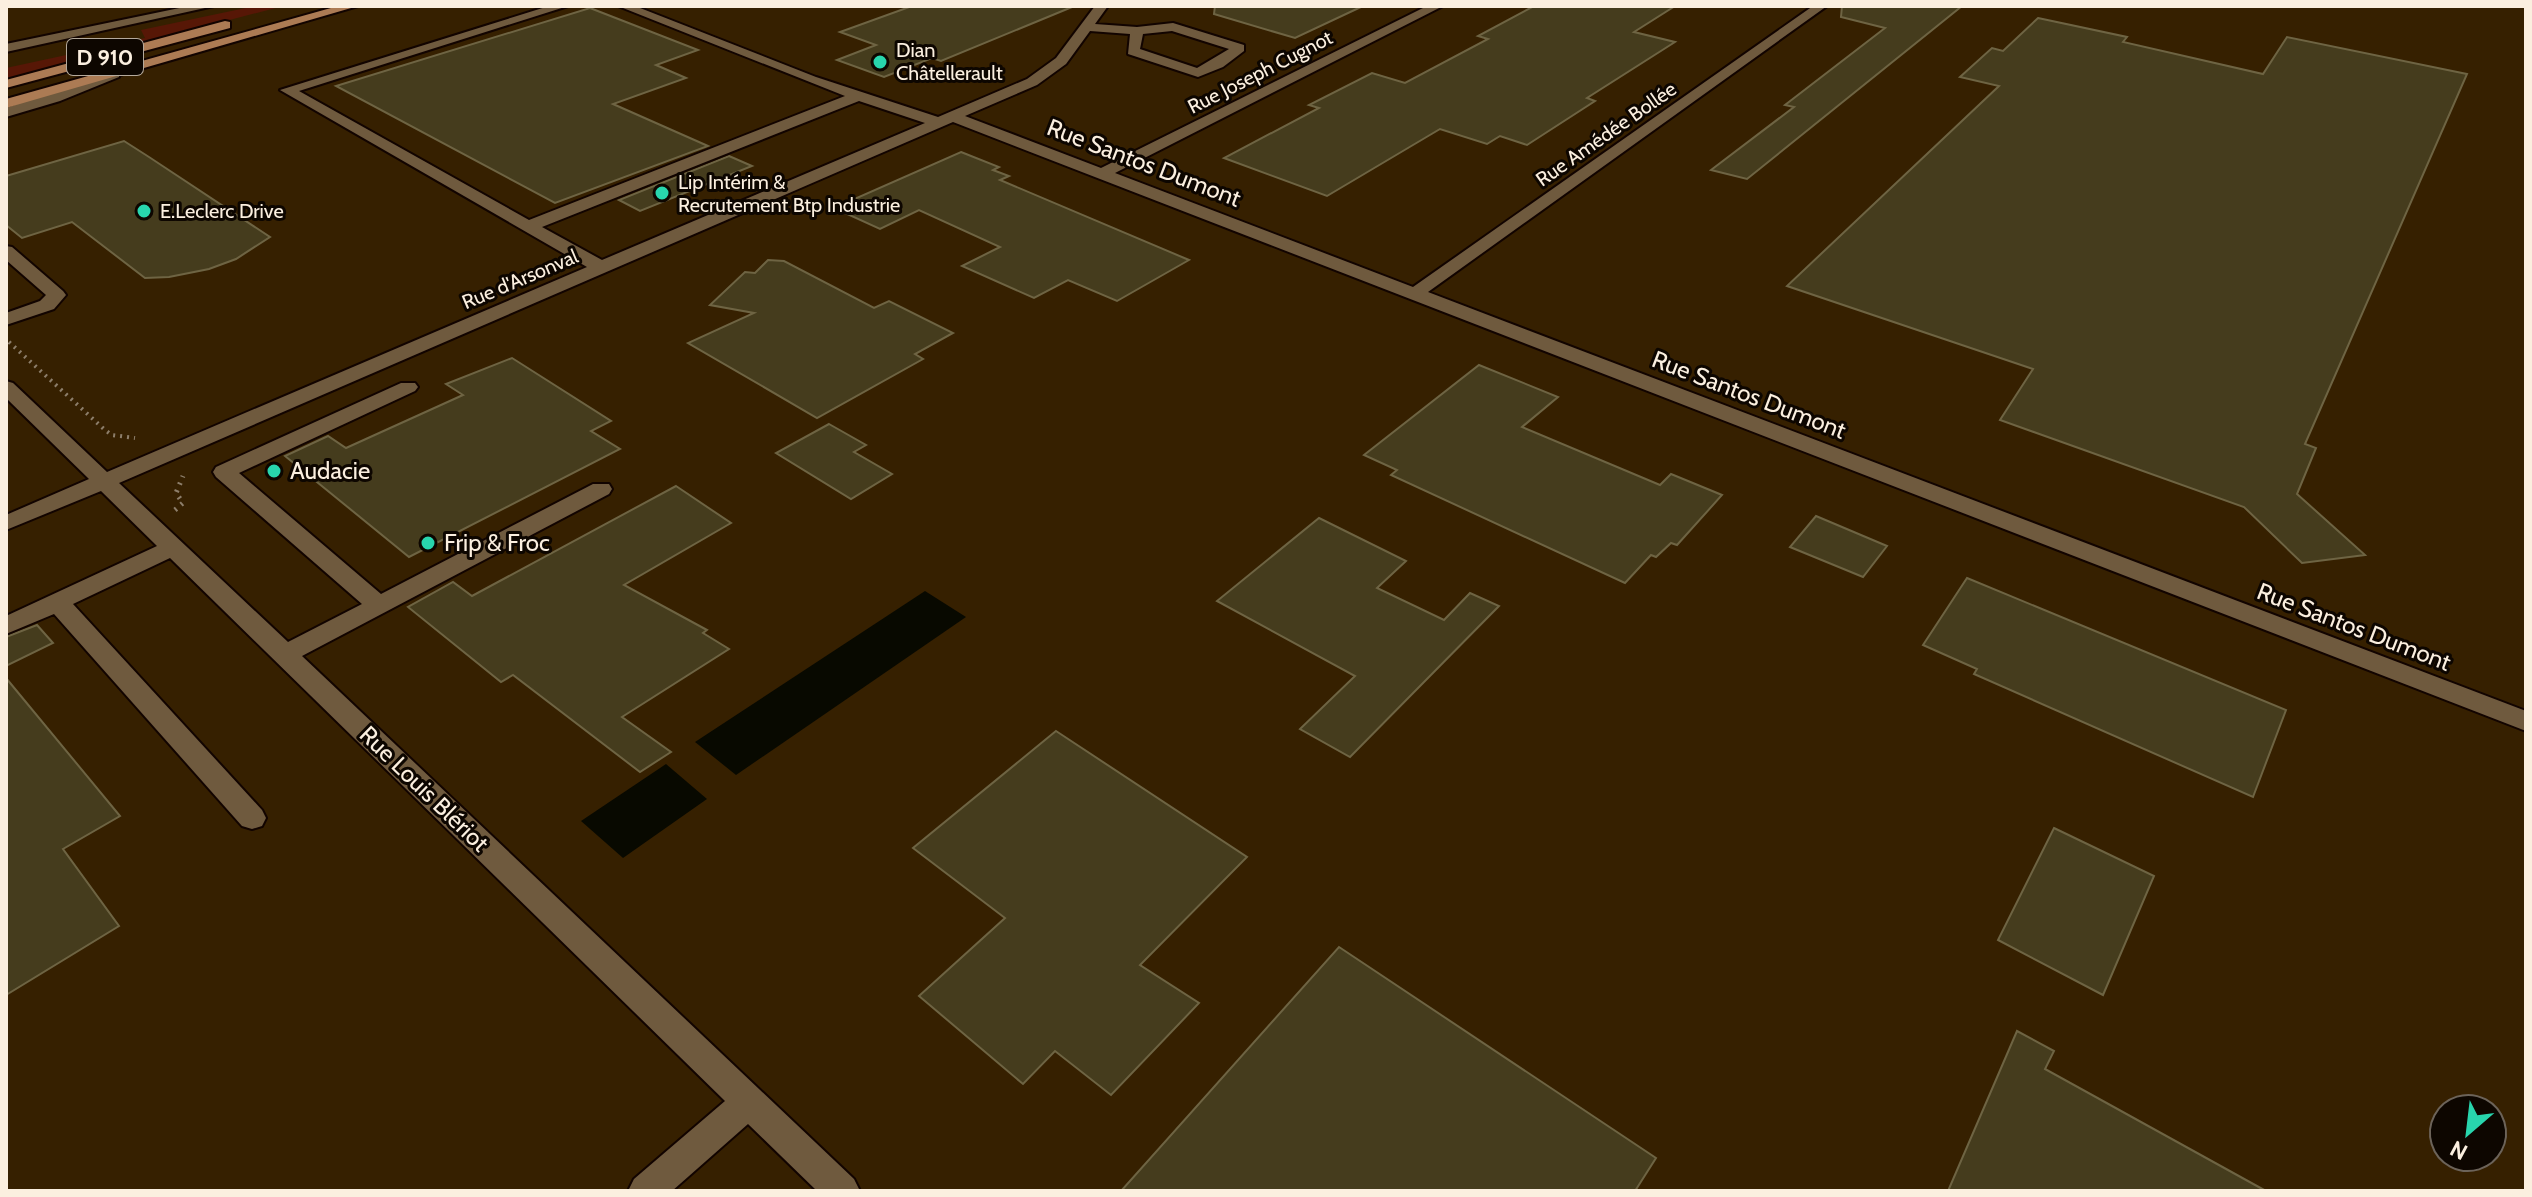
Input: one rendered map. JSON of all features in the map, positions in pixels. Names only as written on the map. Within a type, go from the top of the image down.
[{"type":"main road","name":"D 910","points":[[6,104],[352,6]]},
{"type":"main road","name":"D 910","points":[[6,84],[234,23]]},
{"type":"street","points":[[127,6],[140,20]]},
{"type":"street","points":[[6,48],[208,6]]},
{"type":"street","points":[[562,6],[287,90],[603,268]]},
{"type":"street","name":"Rue Santos Dumont","points":[[624,6],[811,80],[947,120],[1101,174],[2526,721]]},
{"type":"street","name":"Rue d'Arsonval","points":[[6,523],[947,120],[1045,75],[1061,61],[1102,6]]},
{"type":"street","name":"Rue Joseph Cugnot","points":[[1101,174],[1437,6]]},
{"type":"street","name":"Rue Amédée Bollée","points":[[1414,294],[1821,6]]},
{"type":"street","points":[[1087,27],[1137,31],[1173,27],[1239,48],[1218,64],[1198,73],[1133,51],[1137,31]]},
{"type":"street","points":[[6,113],[55,98],[114,74]]},
{"type":"street","points":[[528,226],[860,95]]},
{"type":"street","points":[[6,251],[57,295],[47,305],[6,319]]},
{"type":"street","name":"Rue Louis Blériot","points":[[6,387],[842,1191]]},
{"type":"street","points":[[378,605],[224,472],[408,387]]},
{"type":"street","points":[[284,655],[601,489]]},
{"type":"street","points":[[6,626],[57,602],[164,539]]},
{"type":"street","points":[[57,602],[252,818]]},
{"type":"street","points":[[646,1191],[749,1101]]},
{"type":"path","points":[[6,339],[105,430],[112,435],[138,438]]},
{"type":"path","points":[[164,539],[183,503],[176,493],[185,474]]},
{"type":"shaded area","points":[[6,6],[2526,6],[2526,1191],[6,1191]]},
{"type":"shaded area","points":[[255,6],[283,6],[6,79],[6,68],[145,38],[141,30]]},
{"type":"shaded area","points":[[925,591],[966,617],[736,775],[695,742]]},
{"type":"shaded area","points":[[666,764],[707,799],[623,858],[581,821]]},
{"type":"building","points":[[912,6],[1072,7],[941,61],[932,58],[884,77],[837,60],[876,45],[840,32]]},
{"type":"building","points":[[1215,6],[1363,6],[1295,38],[1214,14]]},
{"type":"building","points":[[1534,6],[1675,6],[1634,32],[1675,42],[1587,98],[1595,101],[1527,145],[1500,136],[1487,144],[1440,129],[1327,196],[1224,158],[1319,108],[1309,105],[1372,73],[1405,83],[1488,39],[1478,36]]},
{"type":"building","points":[[1842,6],[1962,6],[1747,179],[1711,170],[1794,107],[1785,105],[1885,28],[1841,17]]},
{"type":"building","points":[[590,8],[698,50],[656,65],[686,78],[613,104],[708,146],[555,203],[336,86]]},
{"type":"building","points":[[2038,18],[2127,37],[2123,42],[2263,74],[2287,37],[2467,74],[2305,444],[2316,448],[2297,494],[2365,555],[2302,563],[2244,507],[2000,420],[2033,369],[1787,286],[1999,86],[1960,77],[1992,48],[2003,51]]},
{"type":"building","name":"E.Leclerc Drive","points":[[124,141],[270,237],[236,259],[209,269],[145,278],[72,222],[22,238],[6,225],[6,176]]},
{"type":"building","points":[[961,152],[999,167],[993,170],[1009,176],[1000,180],[1189,260],[1117,301],[1068,280],[1034,298],[962,266],[1000,247],[919,210],[880,229],[834,208]]},
{"type":"building","points":[[729,156],[752,166],[640,211],[619,200]]},
{"type":"building","points":[[768,260],[784,261],[874,308],[889,301],[953,333],[915,354],[923,359],[817,418],[688,343],[754,313],[710,305],[745,272],[755,273]]},
{"type":"building","points":[[512,358],[611,421],[591,431],[620,449],[409,557],[285,456],[328,436],[346,448],[463,395],[446,384]]},
{"type":"building","points":[[1479,365],[1558,397],[1522,427],[1660,485],[1671,474],[1722,495],[1677,545],[1671,543],[1656,557],[1651,555],[1625,583],[1391,475],[1397,470],[1364,455]]},
{"type":"building","points":[[829,424],[866,445],[854,452],[892,474],[851,499],[776,453]]},
{"type":"building","points":[[676,486],[731,523],[624,585],[707,630],[703,633],[729,649],[622,717],[671,752],[640,772],[513,675],[501,682],[408,607],[453,582],[472,596]]},
{"type":"building","points":[[1816,516],[1887,546],[1863,577],[1790,547]]},
{"type":"building","points":[[1319,518],[1406,561],[1377,588],[1444,620],[1470,593],[1499,606],[1350,757],[1300,729],[1355,676],[1217,601]]},
{"type":"building","points":[[1967,578],[2286,710],[2253,797],[1974,674],[1977,669],[1923,645]]},
{"type":"building","points":[[37,625],[53,643],[6,666],[6,637]]},
{"type":"building","points":[[6,678],[120,816],[63,849],[119,926],[6,995]]},
{"type":"building","points":[[1056,731],[1247,857],[1140,965],[1199,1003],[1111,1095],[1055,1051],[1023,1084],[919,996],[1005,918],[913,848]]},
{"type":"building","points":[[2054,828],[2154,876],[2103,995],[1998,940]]},
{"type":"building","points":[[1339,947],[1656,1158],[1635,1191],[1121,1191]]},
{"type":"building","points":[[2017,1031],[2054,1051],[2045,1069],[2266,1191],[1948,1191]]},
{"type":"place","name":"Dian Châtellerault","points":[[880,62]]},
{"type":"place","name":"Lip Intérim & Recrutement Btp Industrie","points":[[662,193]]},
{"type":"place","name":"E.Leclerc Drive","points":[[144,211]]},
{"type":"place","name":"Audacie","points":[[274,471]]},
{"type":"place","name":"Frip & Froc","points":[[428,543]]}]
